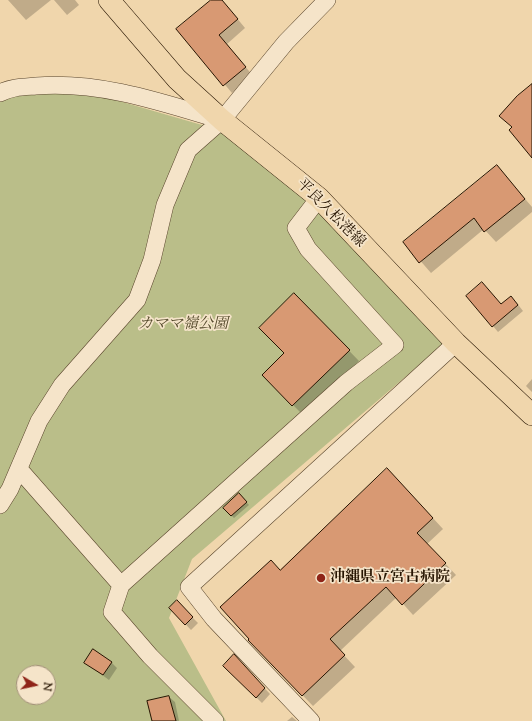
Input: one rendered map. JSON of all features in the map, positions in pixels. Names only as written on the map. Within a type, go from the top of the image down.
[{"type":"main road","name":"平良久松港線","points":[[109,0],[177,79],[222,120],[319,198],[456,343],[532,415]]},
{"type":"street","points":[[0,505],[10,489],[39,421],[62,385],[138,300],[152,260],[165,205],[188,150],[222,120],[286,42],[327,0]]},
{"type":"street","points":[[0,93],[18,87],[58,84],[127,92],[222,120]]},
{"type":"street","points":[[215,721],[150,656],[112,612],[121,585],[346,383],[395,345],[308,249],[296,228],[319,198]]},
{"type":"street","points":[[311,721],[214,619],[189,587],[456,343]]},
{"type":"street","points":[[19,469],[121,585]]},
{"type":"green space","name":"カママ嶺公園","points":[[64,85],[202,125],[215,114],[319,198],[444,344],[192,559],[169,618],[226,721],[0,721],[0,93]]},
{"type":"building","points":[[211,0],[222,0],[238,19],[219,35],[246,67],[223,86],[176,29]]},
{"type":"building","points":[[532,84],[532,158],[509,130],[512,127],[499,116],[517,96]]},
{"type":"building","points":[[497,165],[525,199],[484,232],[474,218],[419,263],[403,242]]},
{"type":"building","points":[[482,282],[501,304],[511,296],[518,305],[492,327],[466,296]]},
{"type":"building","points":[[294,293],[350,350],[292,406],[262,375],[284,353],[259,328]]},
{"type":"building","points":[[387,468],[433,518],[417,533],[446,563],[402,605],[386,587],[330,639],[345,655],[302,696],[248,640],[249,639],[220,607],[271,560],[280,570]]},
{"type":"building","points":[[239,493],[247,502],[231,516],[223,508]]},
{"type":"building","points":[[177,600],[193,617],[185,625],[169,608]]},
{"type":"building","points":[[93,649],[112,662],[103,675],[84,663]]},
{"type":"building","points":[[234,654],[265,688],[256,698],[223,666]]},
{"type":"building","points":[[169,696],[176,721],[152,721],[147,701]]},
{"type":"place","name":"沖縄県立宮古病院","points":[[321,578]]}]
